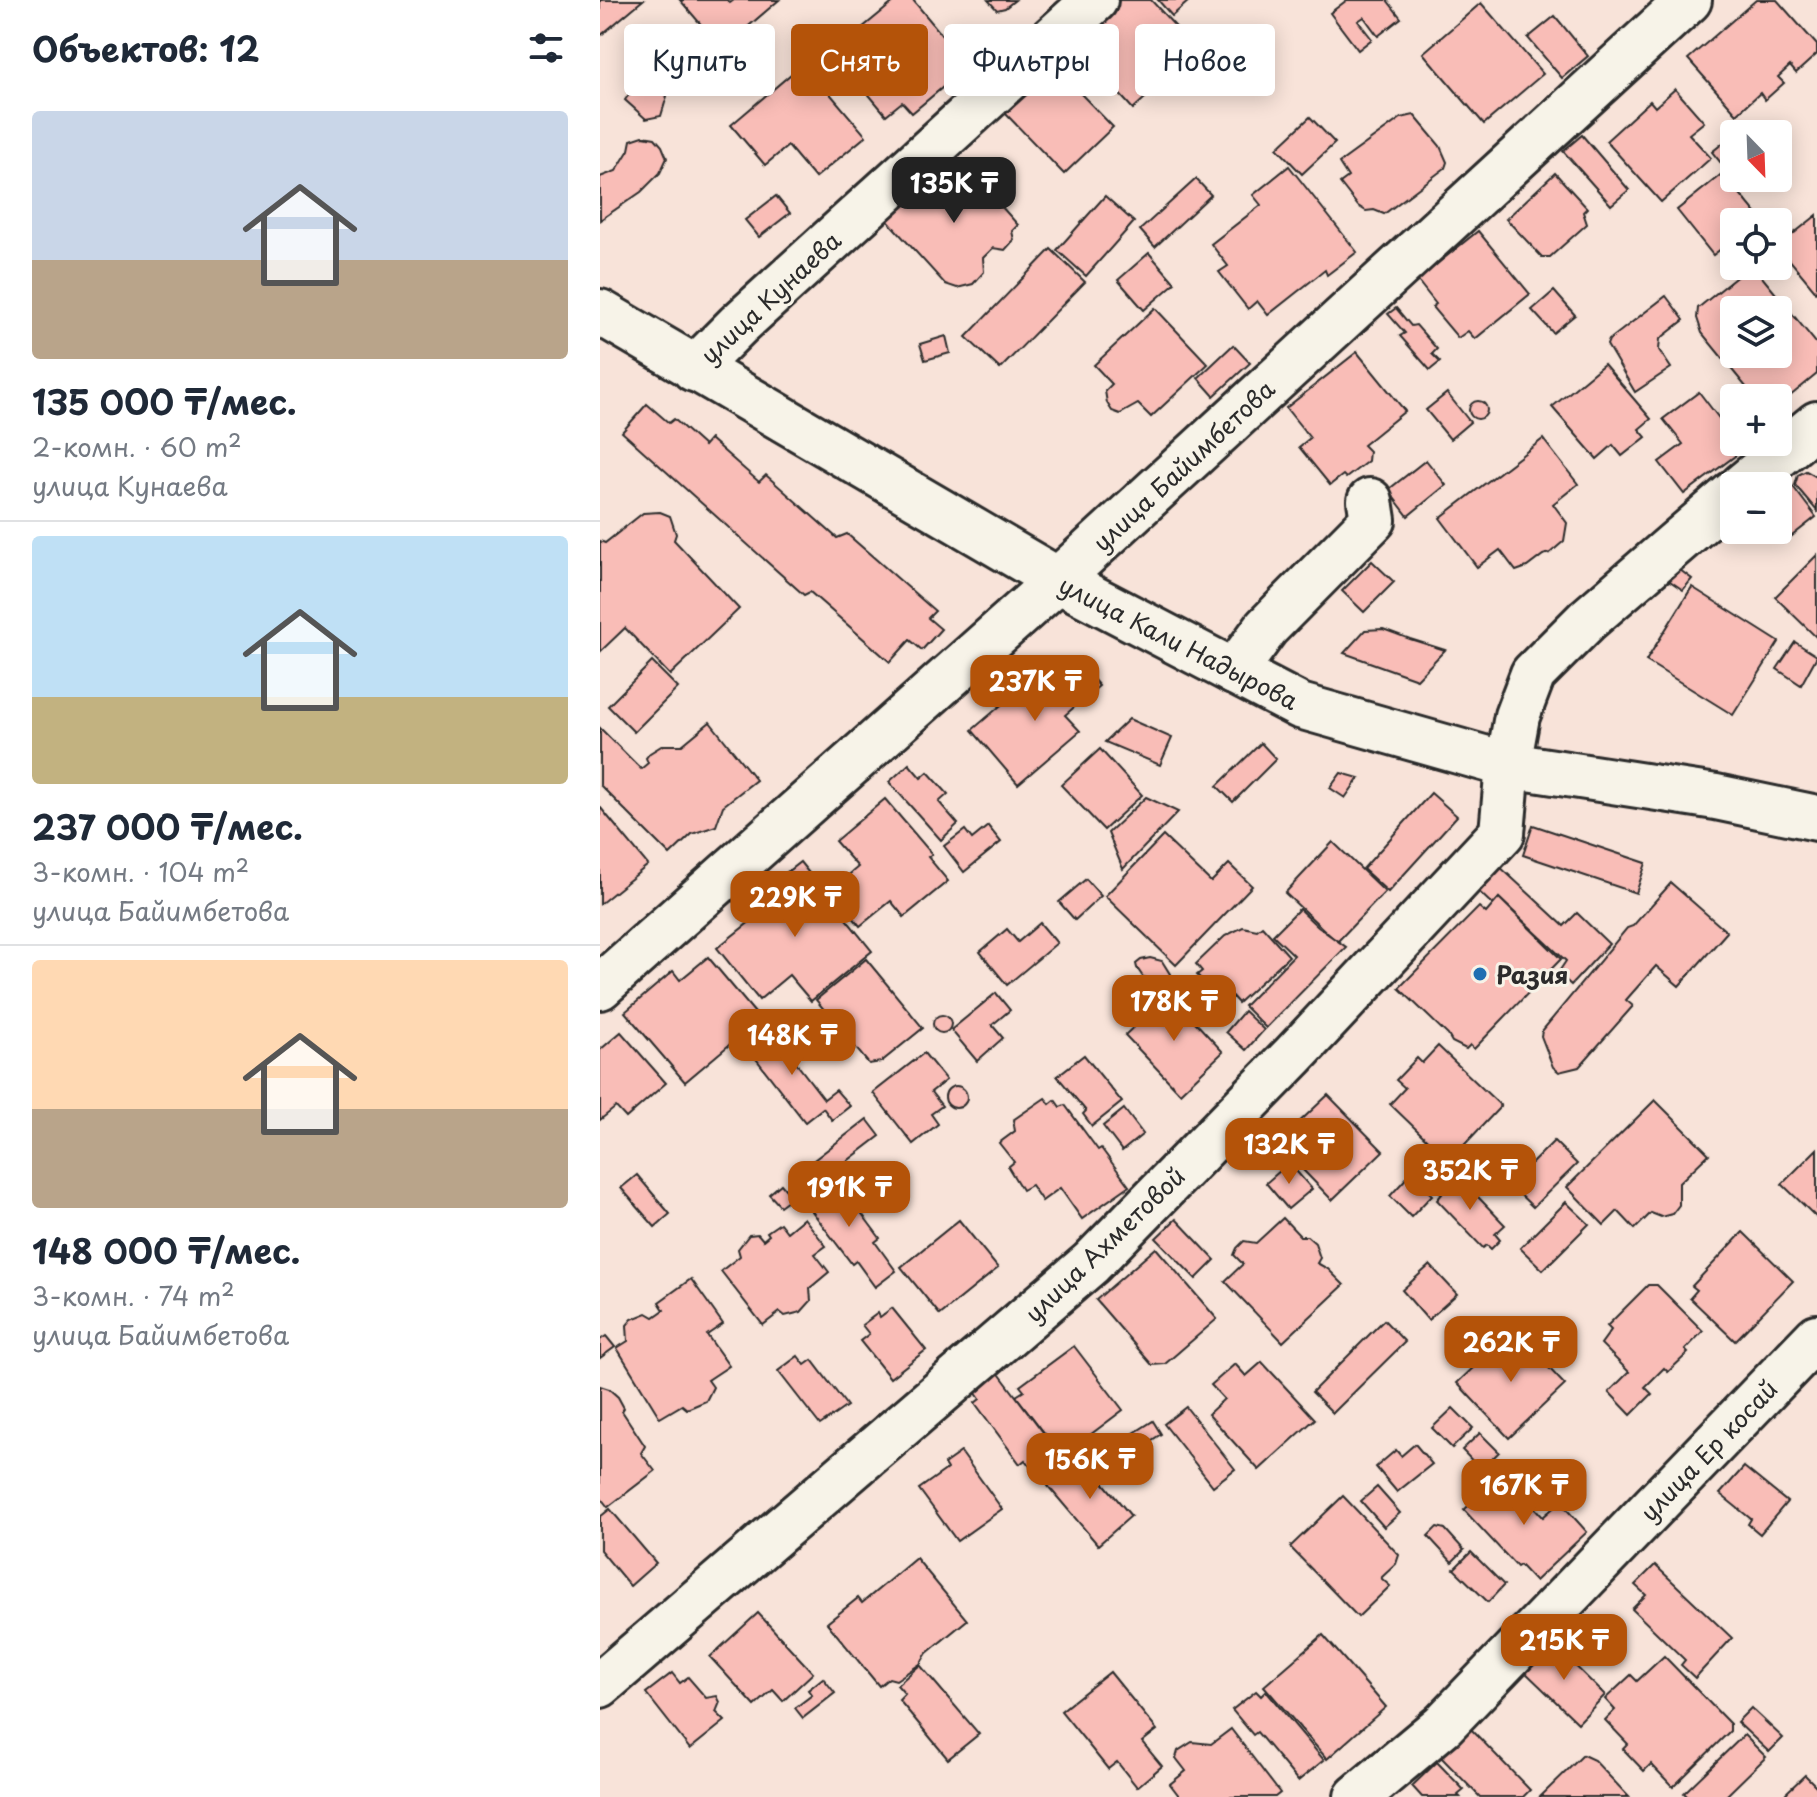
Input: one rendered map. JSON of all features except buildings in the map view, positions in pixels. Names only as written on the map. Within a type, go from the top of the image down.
[{"type":"street","name":"улица Кунаева","points":[[694,369],[738,325],[1095,0]]},
{"type":"street","name":"улица Байимбетова","points":[[600,987],[1058,580],[1689,0]]},
{"type":"street","name":"улица Кали Надырова","points":[[600,312],[1058,580],[1300,706],[1508,765],[1716,797],[1817,818]]},
{"type":"street","points":[[1759,472],[1817,424]]},
{"type":"street","points":[[1234,672],[1266,628],[1373,520],[1370,501]]},
{"type":"street","name":"улица Ахметовой","points":[[600,1685],[1091,1263],[1294,1055],[1502,833],[1508,765],[1517,716],[1533,674],[1587,620],[1720,505]]},
{"type":"street","name":"улица Ер косай","points":[[1357,1797],[1443,1725],[1817,1337]]},
{"type":"place","name":"Разия","points":[[1480,974]]}]
